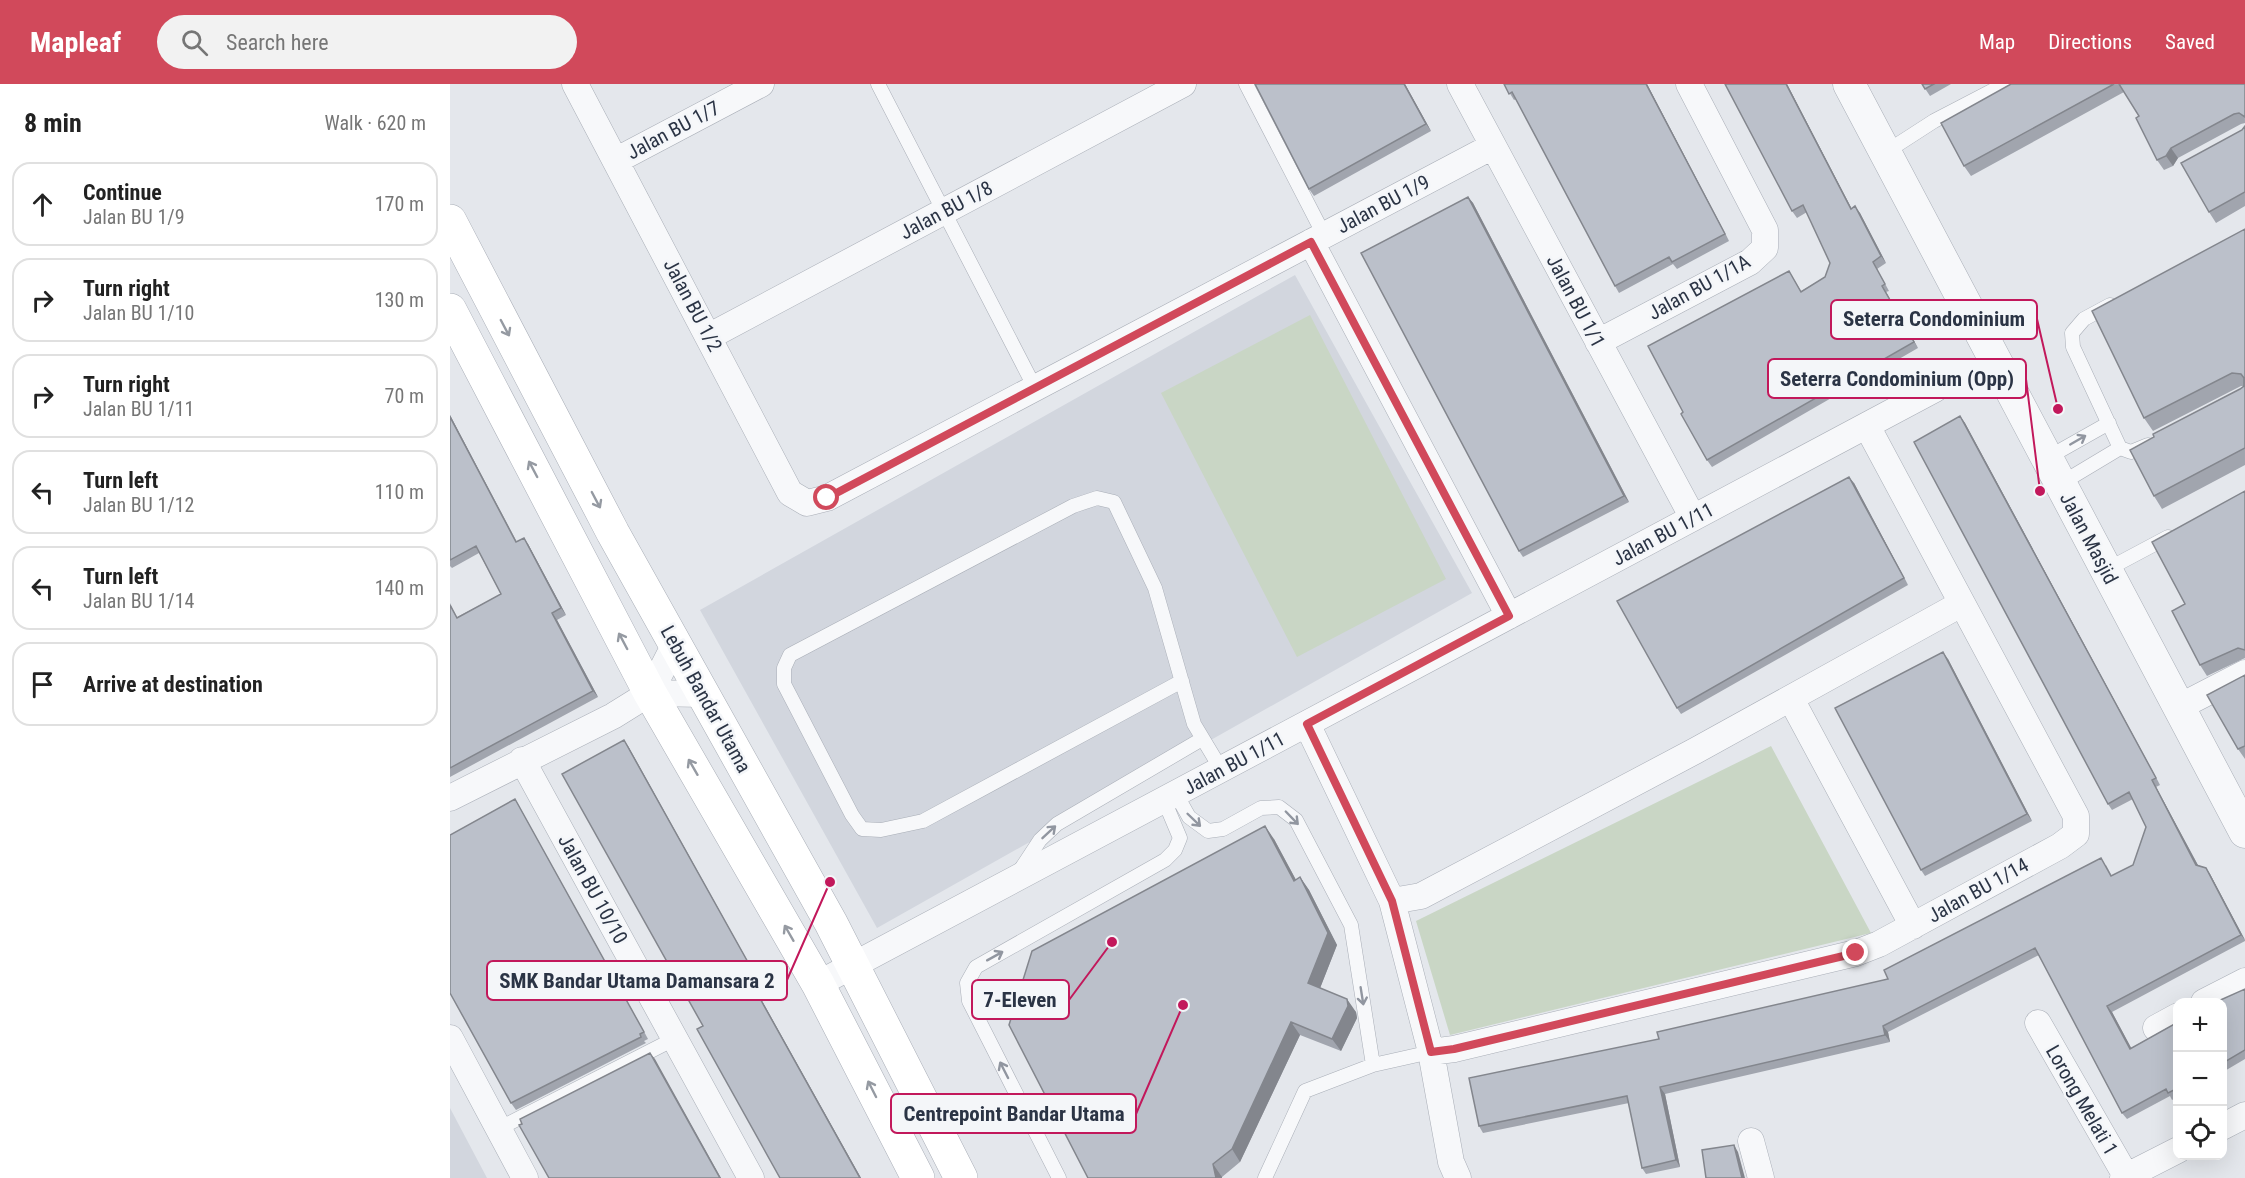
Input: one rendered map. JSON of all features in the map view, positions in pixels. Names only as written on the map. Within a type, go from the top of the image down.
[{"type":"main road","name":"Lebuh Bandar Utama","points":[[450,221],[613,533],[854,965],[961,1178]]},
{"type":"main road","points":[[450,310],[650,693],[818,984],[918,1178]]},
{"type":"street","name":"Jalan BU 1/2","points":[[575,84],[710,336],[790,493],[807,503],[827,498]]},
{"type":"street","name":"Jalan BU 1/7","points":[[617,160],[761,84]]},
{"type":"street","name":"Jalan BU 1/8","points":[[710,336],[1183,84]]},
{"type":"street","name":"Jalan BU 1/1","points":[[1460,84],[1693,518]]},
{"type":"street","name":"Jalan BU 1/1A","points":[[1598,342],[1750,262],[1765,248],[1765,230],[1689,84]]},
{"type":"street","name":"Jalan Masjid","points":[[1849,84],[2245,832]]},
{"type":"street","name":"Jalan BU 1/9","points":[[827,498],[1493,146]]},
{"type":"street","points":[[1318,239],[1509,616]]},
{"type":"street","name":"Jalan BU 1/11","points":[[818,984],[1935,389]]},
{"type":"street","name":"Jalan BU 1/14","points":[[1431,1052],[1454,1049],[1856,953],[1912,926],[2061,846],[2076,834],[2076,816],[1867,426]]},
{"type":"street","points":[[1392,901],[1421,896],[1791,699],[1961,604]]},
{"type":"street","points":[[450,798],[613,716],[650,693],[675,644]]},
{"type":"street","points":[[2179,707],[2245,673]]},
{"type":"street","points":[[650,693],[703,694]]},
{"type":"street","points":[[1791,699],[1912,926]]},
{"type":"street","points":[[1307,724],[1392,901],[1431,1052],[1451,1162],[1458,1178]]},
{"type":"street","name":"Jalan BU 10/10","points":[[522,760],[751,1178]]},
{"type":"street","points":[[2212,998],[2245,981]]},
{"type":"street","name":"Lorong Melati 1","points":[[2038,1023],[2125,1177]]},
{"type":"street","points":[[450,1038],[525,1178]]},
{"type":"street","points":[[2227,1125],[2245,1115]]},
{"type":"street","points":[[1751,1141],[1761,1178]]},
{"type":"street","points":[[2125,1177],[2173,1153]]},
{"type":"lane","points":[[878,84],[1035,388]]},
{"type":"lane","points":[[1246,84],[1318,239]]},
{"type":"lane","points":[[1886,152],[1934,122],[2005,84]]},
{"type":"lane","points":[[2124,298],[2084,319],[2072,333],[2073,347],[2120,447],[2131,452],[2162,438]]},
{"type":"lane","points":[[2053,471],[2109,423]]},
{"type":"lane","points":[[2053,471],[2120,447]]},
{"type":"lane","points":[[1182,681],[923,821],[881,830],[862,829],[852,815],[784,684],[784,668],[790,655],[1073,506],[1097,498],[1114,502],[1155,588],[1182,681],[1194,724],[1221,769]]},
{"type":"lane","points":[[2106,570],[2186,528]]},
{"type":"lane","points":[[1015,879],[1040,840],[1057,824],[1202,739]]},
{"type":"lane","points":[[1170,797],[1188,817],[1208,831],[1223,830],[1261,808],[1280,807],[1296,820],[1351,925],[1373,1065]]},
{"type":"lane","points":[[1059,1178],[969,1001],[967,983],[976,967],[1165,860],[1175,850],[1180,838],[1170,797]]},
{"type":"lane","points":[[498,1129],[676,1038]]},
{"type":"lane","points":[[1265,1178],[1305,1091],[1373,1065],[1431,1052]]},
{"type":"shaded area","points":[[1295,275],[1472,593],[877,928],[700,610]]},
{"type":"shaded area","points":[[450,1108],[487,1178],[450,1178]]},
{"type":"green space","points":[[1310,315],[1446,579],[1297,657],[1161,393]]},
{"type":"green space","points":[[1771,746],[1871,933],[1450,1035],[1416,921]]},
{"type":"building","points":[[1255,84],[1404,84],[1426,124],[1309,189]]},
{"type":"building","points":[[1504,84],[1646,84],[1725,234],[1672,262],[1669,257],[1615,286],[1512,92],[1509,94]]},
{"type":"building","points":[[1725,84],[1786,84],[1851,209],[1855,206],[1881,256],[1873,262],[1885,284],[1882,286],[1914,342],[1707,460],[1681,414],[1683,412],[1648,346],[1789,271],[1801,292],[1825,277],[1830,263],[1803,205],[1792,211]]},
{"type":"building","points":[[1922,84],[1934,84],[1925,89]]},
{"type":"building","points":[[2011,84],[2114,84],[1964,166],[1941,123]]},
{"type":"building","points":[[2119,84],[2245,84],[2245,117],[2239,113],[2234,114],[2171,148],[2166,156],[2157,160],[2136,118],[2139,116]]},
{"type":"building","points":[[2245,126],[2245,192],[2209,212],[2181,163],[2242,130]]},
{"type":"building","points":[[1468,197],[1624,496],[1519,551],[1361,253]]},
{"type":"building","points":[[2245,229],[2245,448],[2154,496],[2130,450],[2154,437],[2153,434],[2240,389],[2244,386],[2244,378],[2241,374],[2232,373],[2144,418],[2092,311]]},
{"type":"building","points":[[1960,416],[2156,778],[2152,780],[2196,865],[2206,868],[2241,935],[2107,1006],[2130,1049],[2173,1025],[2173,1090],[2168,1093],[2166,1089],[2122,1113],[2035,948],[1883,1026],[1885,1035],[1660,1087],[1676,1160],[1642,1168],[1627,1096],[1479,1126],[1469,1078],[1659,1039],[1657,1032],[1888,979],[1884,970],[2101,858],[2111,876],[2133,865],[2146,827],[2129,792],[2108,804],[1914,442]]},
{"type":"building","points":[[450,417],[516,542],[524,538],[561,608],[552,613],[593,691],[450,768],[450,605],[457,618],[501,594],[476,546],[450,560]]},
{"type":"building","points":[[1849,477],[1904,578],[1677,708],[1617,601]]},
{"type":"building","points":[[2245,491],[2245,650],[2238,648],[2200,665],[2172,611],[2185,604],[2152,542]]},
{"type":"building","points":[[1943,652],[2027,814],[1921,870],[1835,708]]},
{"type":"building","points":[[2245,675],[2245,746],[2238,749],[2207,695]]},
{"type":"building","points":[[624,740],[759,982],[753,986],[860,1178],[780,1178],[697,1029],[703,1026],[562,774]]},
{"type":"building","points":[[515,799],[644,1032],[640,1034],[641,1037],[511,1103],[450,993],[450,835]]},
{"type":"building","points":[[1265,826],[1294,881],[1300,877],[1328,933],[1308,983],[1347,999],[1348,1006],[1332,1039],[1291,1022],[1232,1149],[1213,1164],[1216,1178],[1088,1178],[1009,1025],[1032,951]]},
{"type":"building","points":[[2245,989],[2245,1050],[2227,1061],[2227,998],[2225,998]]},
{"type":"building","points":[[650,1053],[720,1178],[549,1178],[519,1125],[522,1124],[520,1119]]},
{"type":"building","points":[[1734,1145],[1742,1178],[1706,1178],[1702,1150]]},
{"type":"place","name":"Seterra Condominium","points":[[2058,409]]},
{"type":"place","name":"Seterra Condominium (Opp)","points":[[2040,491]]},
{"type":"place","name":"SMK Bandar Utama Damansara 2","points":[[830,882]]},
{"type":"place","name":"7-Eleven","points":[[1112,942]]},
{"type":"place","name":"Centrepoint Bandar Utama","points":[[1183,1005]]},
{"type":"route","points":[[827,498],[1311,242],[1509,616],[1307,724],[1392,901],[1431,1052],[1454,1049],[1856,953]]}]
